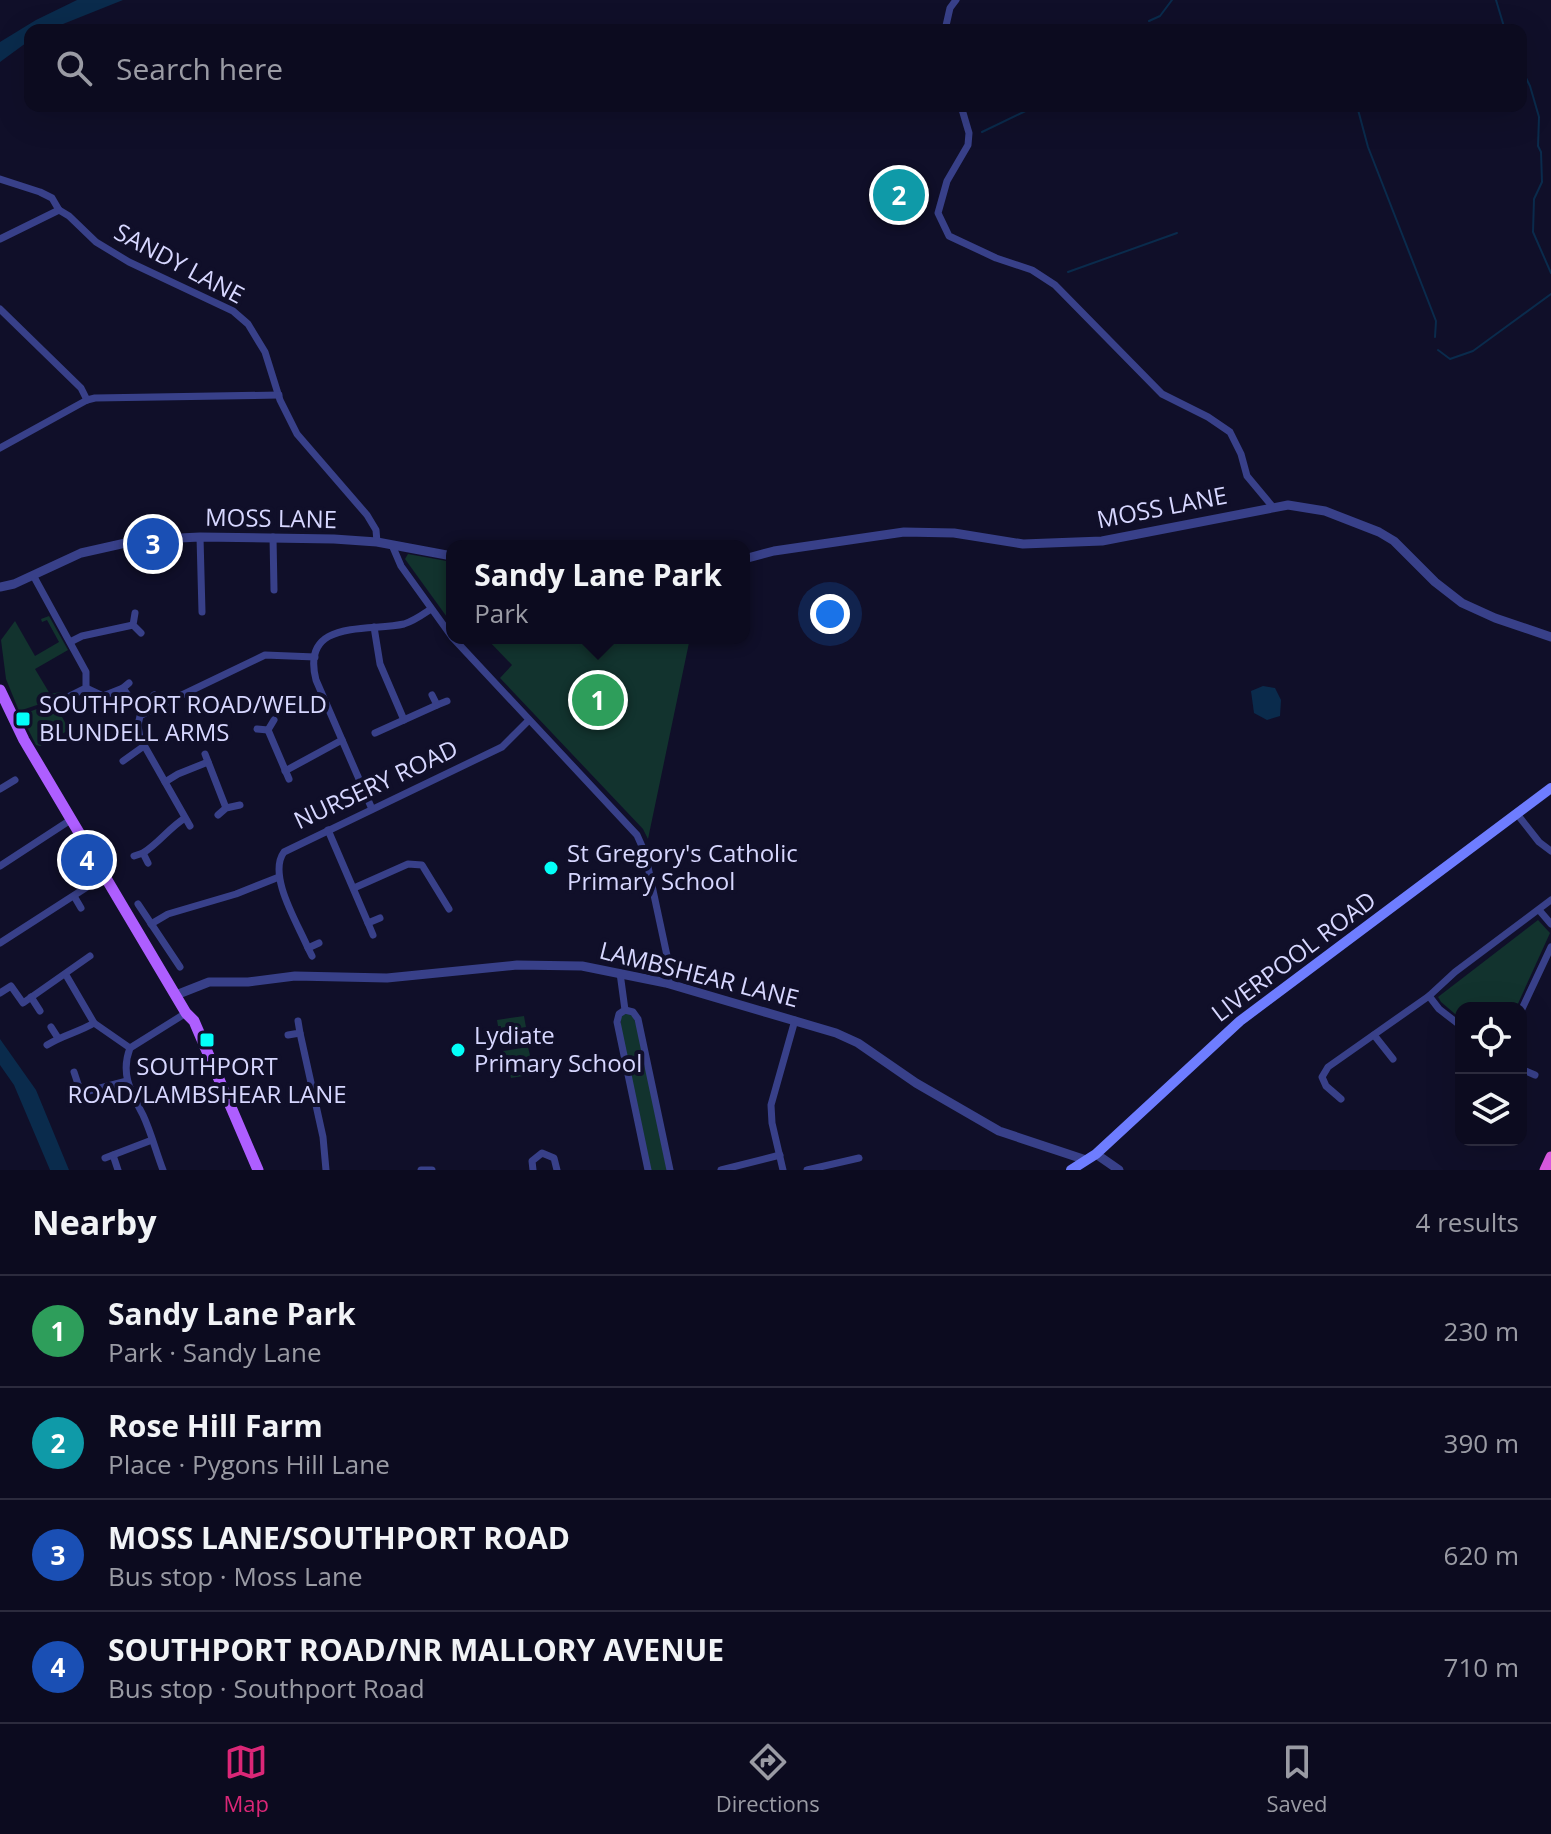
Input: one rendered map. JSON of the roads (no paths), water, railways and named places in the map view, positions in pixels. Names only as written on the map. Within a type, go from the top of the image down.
[{"type":"highway","points":[[1545,1170],[1551,1157]]},
{"type":"main road","points":[[0,690],[24,740],[186,1013],[194,1021],[258,1170]]},
{"type":"main road","name":"LIVERPOOL ROAD","points":[[1071,1170],[1091,1157],[1240,1021],[1551,788]]},
{"type":"street","points":[[946,24],[950,8],[956,0]]},
{"type":"street","points":[[963,112],[969,133],[968,145],[947,181],[938,213],[949,236],[996,258],[1032,270],[1055,285],[1162,394],[1230,432],[1247,476],[1272,506]]},
{"type":"street","name":"SANDY LANE","points":[[0,179],[52,198],[59,210],[96,242],[129,262],[233,311],[248,324],[259,340],[297,434],[367,515],[376,530],[377,542]]},
{"type":"street","points":[[0,239],[59,210]]},
{"type":"street","points":[[0,309],[81,388],[87,400]]},
{"type":"street","points":[[0,448],[87,400],[279,395]]},
{"type":"street","name":"MOSS LANE","points":[[750,557],[774,551],[904,532],[954,533],[1023,544],[1102,541],[1288,505],[1314,508],[1364,525],[1394,541],[1435,582],[1462,603],[1551,637]]},
{"type":"street","points":[[200,537],[202,612]]},
{"type":"street","points":[[273,537],[274,590]]},
{"type":"street","name":"MOSS LANE","points":[[0,587],[10,586],[95,549],[139,540],[273,537],[377,542],[446,555]]},
{"type":"street","points":[[392,545],[401,566],[446,630]]},
{"type":"street","points":[[33,575],[86,672],[86,688]]},
{"type":"street","points":[[372,809],[316,680],[315,657],[332,633],[349,628],[408,623],[431,609]]},
{"type":"street","points":[[133,625],[135,613]]},
{"type":"street","points":[[70,642],[82,636],[133,625]]},
{"type":"street","points":[[133,625],[141,633]]},
{"type":"street","points":[[374,627],[380,664],[404,720]]},
{"type":"street","points":[[457,644],[640,840],[669,965],[668,984]]},
{"type":"street","points":[[190,826],[144,746],[138,731],[138,720],[143,714],[255,658],[274,654],[315,657]]},
{"type":"street","points":[[86,688],[103,696],[126,686],[129,697]]},
{"type":"street","points":[[70,696],[86,688]]},
{"type":"street","points":[[154,695],[159,706]]},
{"type":"street","points":[[432,695],[437,705]]},
{"type":"street","points":[[375,733],[447,701]]},
{"type":"street","points":[[268,730],[274,720]]},
{"type":"street","name":"NURSERY ROAD","points":[[279,877],[278,863],[284,852],[502,747],[528,721]]},
{"type":"street","points":[[257,729],[268,730]]},
{"type":"street","points":[[268,730],[287,775],[342,740]]},
{"type":"street","points":[[123,761],[144,746]]},
{"type":"street","points":[[205,754],[226,808]]},
{"type":"street","points":[[165,782],[208,762]]},
{"type":"street","points":[[0,775],[3,787],[15,780]]},
{"type":"street","points":[[218,815],[226,808],[240,805]]},
{"type":"street","points":[[1517,814],[1539,842],[1551,851]]},
{"type":"street","points":[[148,863],[139,855],[185,818]]},
{"type":"street","points":[[0,866],[72,819]]},
{"type":"street","points":[[328,830],[373,935]]},
{"type":"street","points":[[354,888],[417,863],[422,865],[449,909]]},
{"type":"street","points":[[151,924],[168,914],[236,894],[279,877],[312,956]]},
{"type":"street","points":[[1,939],[87,887]]},
{"type":"street","points":[[74,896],[81,908]]},
{"type":"street","points":[[1341,1099],[1326,1086],[1322,1077],[1328,1067],[1429,996],[1455,972],[1551,900]]},
{"type":"street","points":[[433,908],[444,901]]},
{"type":"street","points":[[138,904],[180,967]]},
{"type":"street","points":[[1539,910],[1551,924]]},
{"type":"street","points":[[368,923],[380,918]]},
{"type":"street","points":[[308,948],[319,943]]},
{"type":"street","points":[[1525,1002],[1551,947]]},
{"type":"street","points":[[0,993],[11,986],[23,1003],[90,956]]},
{"type":"street","name":"LAMBSHEAR LANE","points":[[176,995],[203,982],[248,982],[295,976],[387,978],[537,965],[591,966],[668,984],[836,1033],[858,1043],[916,1083],[999,1131],[1091,1157],[1119,1170]]},
{"type":"street","points":[[620,973],[625,1010]]},
{"type":"street","points":[[66,975],[94,1023],[130,1048]]},
{"type":"street","points":[[1429,996],[1455,1021]]},
{"type":"street","points":[[31,997],[40,1011]]},
{"type":"street","points":[[648,1170],[617,1022],[619,1014],[625,1010],[633,1012],[638,1019],[670,1170]]},
{"type":"street","points":[[163,1170],[127,1081],[125,1064],[130,1048],[186,1013]]},
{"type":"street","points":[[783,1170],[771,1105],[795,1020]]},
{"type":"street","points":[[298,1021],[323,1137],[326,1170]]},
{"type":"street","points":[[47,1045],[94,1023]]},
{"type":"street","points":[[51,1027],[58,1038]]},
{"type":"street","points":[[288,1035],[300,1033]]},
{"type":"street","points":[[1374,1035],[1393,1059]]},
{"type":"street","points":[[74,1072],[81,1093],[127,1081]]},
{"type":"street","points":[[1527,1072],[1535,1075]]},
{"type":"street","points":[[118,1170],[109,1157],[152,1140]]},
{"type":"street","points":[[533,1170],[532,1161],[542,1153],[554,1158],[557,1170]]},
{"type":"street","points":[[721,1170],[780,1155]]},
{"type":"street","points":[[807,1170],[859,1158]]},
{"type":"street","points":[[421,1170],[432,1170]]},
{"type":"water","points":[[77,0],[123,0],[63,24],[29,24]]},
{"type":"water","points":[[24,27],[24,44],[0,62],[0,42]]},
{"type":"water","points":[[1263,686],[1275,688],[1281,700],[1280,716],[1267,720],[1254,713],[1251,691]]},
{"type":"water","points":[[0,1039],[36,1090],[69,1170],[50,1170],[14,1085],[0,1065]]},
{"type":"waterway","points":[[1149,21],[1160,16],[1172,0]]},
{"type":"waterway","points":[[1496,0],[1503,24]]},
{"type":"waterway","points":[[1527,80],[1539,117],[1538,146],[1541,152],[1542,182],[1534,199],[1533,232],[1551,273]]},
{"type":"waterway","points":[[982,132],[1024,112]]},
{"type":"waterway","points":[[1359,112],[1368,147],[1436,321],[1435,337]]},
{"type":"waterway","points":[[1068,272],[1177,233]]},
{"type":"waterway","points":[[1438,350],[1450,359],[1473,351],[1551,294]]},
{"type":"place","name":"Rose Hill Farm","points":[[899,195]]},
{"type":"place","name":"MOSS LANE/SOUTHPORT ROAD","points":[[153,544]]},
{"type":"place","name":"Sandy Lane Park","points":[[598,700]]},
{"type":"place","name":"SOUTHPORT ROAD/WELD BLUNDELL ARMS","points":[[23,719]]},
{"type":"place","name":"SOUTHPORT ROAD/NR MALLORY AVENUE","points":[[87,860]]},
{"type":"place","name":"St Gregory's Catholic Primary School","points":[[551,868]]},
{"type":"place","name":"SOUTHPORT ROAD/LAMBSHEAR LANE","points":[[207,1040]]},
{"type":"place","name":"Lydiate Primary School","points":[[458,1050]]}]
